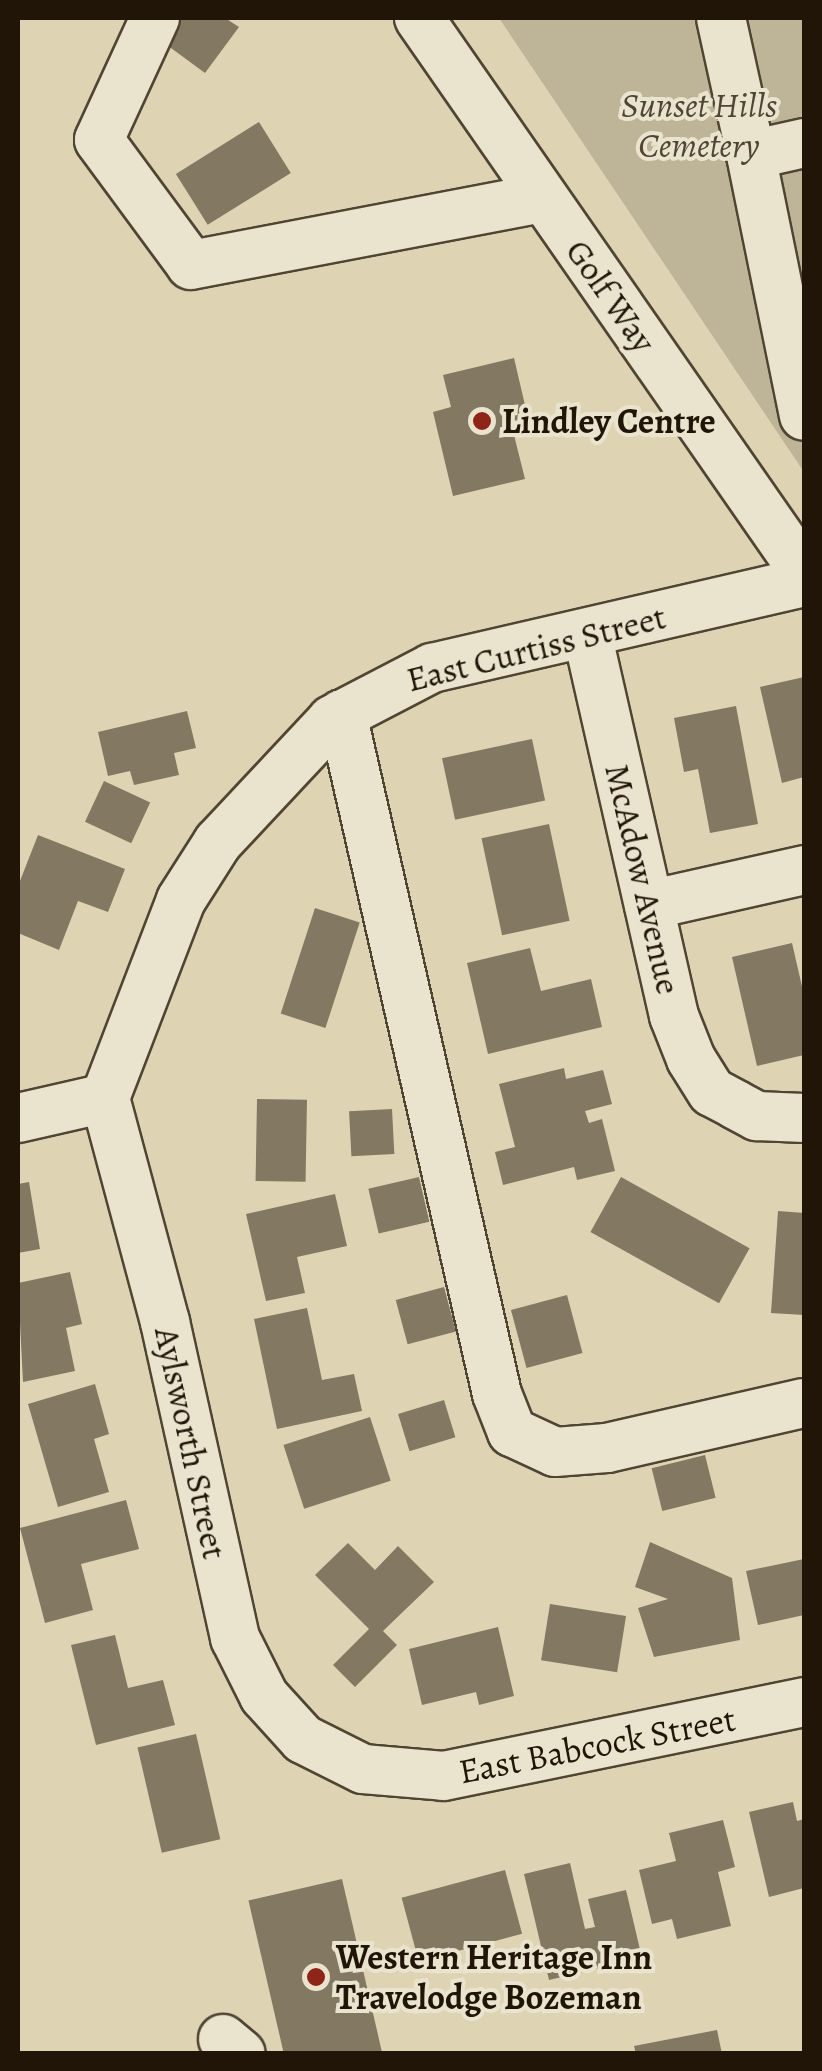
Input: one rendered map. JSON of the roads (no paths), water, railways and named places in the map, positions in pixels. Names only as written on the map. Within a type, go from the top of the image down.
[{"type":"street","points":[[156,18],[98,140],[190,264],[542,198]]},
{"type":"street","name":"Golf Way","points":[[419,18],[804,572]]},
{"type":"street","points":[[721,18],[804,416]]},
{"type":"street","points":[[750,154],[804,143]]},
{"type":"street","name":"East Curtiss Street","points":[[105,1098],[181,900],[230,828],[291,758],[342,714],[432,668],[804,582]]},
{"type":"street","name":"McAdow Avenue","points":[[587,633],[674,1016],[692,1058],[712,1092],[736,1106],[758,1116],[804,1118]]},
{"type":"street","points":[[342,714],[497,1394],[512,1432],[554,1452],[590,1449],[804,1403]]},
{"type":"street","points":[[649,905],[804,870]]},
{"type":"street","points":[[18,1118],[105,1098]]},
{"type":"street","name":"Aylsworth Street","points":[[105,1098],[138,1211],[240,1652],[284,1721],[331,1756]]},
{"type":"street","name":"East Babcock Street","points":[[331,1756],[397,1775],[444,1776],[804,1702]]},
{"type":"place","name":"Lindley Centre","points":[[482,421]]},
{"type":"place","name":"Western Heritage Inn Travelodge Bozeman","points":[[316,1977]]},
{"type":"park label","name":"Sunset Hills Cemetery","points":[[699,125]]}]
